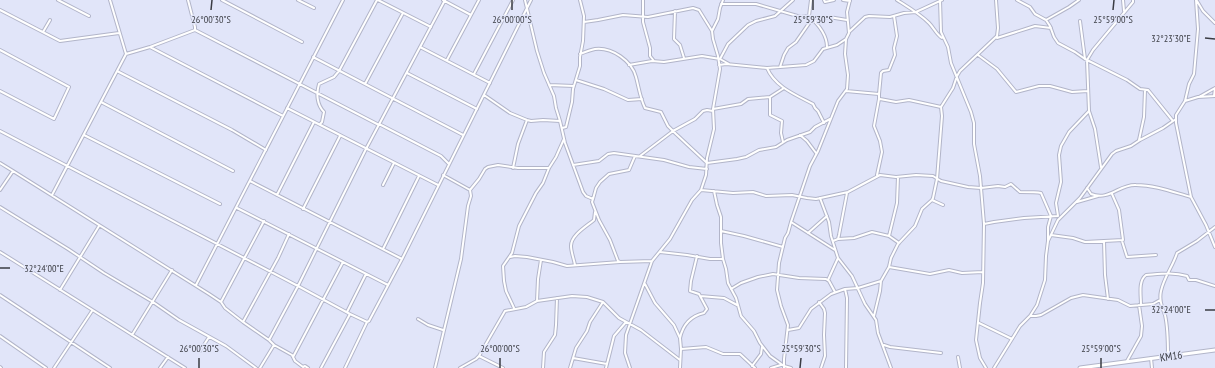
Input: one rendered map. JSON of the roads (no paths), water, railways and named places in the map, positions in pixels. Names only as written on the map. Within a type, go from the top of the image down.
[{"type":"street","points":[[58,0],[89,16]]},
{"type":"street","points":[[110,0],[126,54]]},
{"type":"street","points":[[188,0],[195,30]]},
{"type":"street","points":[[222,0],[302,42]]},
{"type":"street","points":[[298,0],[314,8]]},
{"type":"street","points":[[196,285],[343,0]]},
{"type":"street","points":[[320,124],[322,122],[324,112],[319,106],[317,92],[319,84],[334,77],[339,71],[378,0],[431,27]]},
{"type":"street","points":[[269,340],[298,286],[392,98],[420,48],[444,0],[471,15]]},
{"type":"street","points":[[447,60],[479,0]]},
{"type":"street","points":[[474,74],[513,0]]},
{"type":"street","points":[[525,0],[537,51],[554,96],[564,138],[573,165],[583,192],[586,196],[593,199]]},
{"type":"street","points":[[345,368],[367,322],[370,320],[402,259],[532,0]]},
{"type":"street","points":[[562,128],[566,127],[574,86],[580,66],[584,13],[580,0]]},
{"type":"street","points":[[643,0],[642,17],[650,48],[650,56],[654,62]]},
{"type":"street","points":[[712,31],[718,18],[723,0]]},
{"type":"street","points":[[719,59],[728,44],[748,25],[756,21],[775,16],[793,0]]},
{"type":"street","points":[[809,16],[811,0]]},
{"type":"street","points":[[824,0],[825,2],[834,0]]},
{"type":"street","points":[[843,0],[850,1],[847,20],[849,33]]},
{"type":"street","points":[[897,0],[929,22],[938,35],[944,38]]},
{"type":"street","points":[[783,366],[788,323],[781,306],[777,290],[778,274],[783,247],[810,166],[838,101],[846,91],[848,80],[845,54],[846,39],[849,33],[865,17],[888,17],[916,12],[941,0],[941,28],[948,47],[951,63],[973,117],[974,144],[981,188],[984,224],[983,283],[978,323],[977,347],[980,358],[986,368]]},
{"type":"street","points":[[996,0],[998,28],[996,38]]},
{"type":"street","points":[[1017,0],[1030,7],[1035,14],[1046,20],[1058,43],[1086,60],[1150,92],[1174,120],[1191,196],[1209,231],[1215,247]]},
{"type":"street","points":[[1046,20],[1079,0]]},
{"type":"street","points":[[1123,0],[1124,10]]},
{"type":"street","points":[[1086,60],[1124,10],[1133,2],[1133,0]]},
{"type":"street","points":[[1196,0],[1203,11],[1215,23]]},
{"type":"street","points":[[1048,241],[1058,220],[1076,202],[1114,152],[1131,146],[1174,120],[1178,110],[1185,102],[1189,84],[1194,74],[1198,29],[1196,0]]},
{"type":"street","points":[[721,4],[756,4],[801,17],[809,16]]},
{"type":"street","points":[[584,22],[623,15],[642,17],[696,8],[699,10],[712,31],[719,59],[713,110],[714,129],[707,153],[707,169],[701,190],[692,200],[660,252],[652,261],[626,335],[625,353],[630,368]]},
{"type":"street","points":[[0,10],[60,41],[119,33]]},
{"type":"street","points":[[675,11],[674,39],[680,45],[684,58]]},
{"type":"street","points":[[365,84],[403,13]]},
{"type":"street","points":[[809,16],[820,27],[826,40],[827,47]]},
{"type":"street","points":[[877,175],[882,152],[880,141],[874,126],[879,99],[881,73],[882,71],[889,70],[895,56],[894,48],[897,36],[894,16]]},
{"type":"street","points":[[780,67],[788,48],[796,42],[813,20],[829,17],[847,20]]},
{"type":"street","points":[[44,32],[50,20]]},
{"type":"street","points":[[1080,21],[1086,60],[1089,111],[1095,129],[1101,168]]},
{"type":"street","points":[[874,316],[880,294],[881,281],[889,267],[890,258],[899,243],[915,226],[922,209],[932,200],[937,179],[942,116],[941,107],[953,88],[956,76],[996,38],[1035,26],[1051,28]]},
{"type":"street","points":[[52,195],[126,54],[150,47],[195,30],[441,156],[449,164]]},
{"type":"street","points":[[719,65],[730,64],[767,68],[809,64],[814,61],[821,51],[827,47],[837,45],[846,39]]},
{"type":"street","points":[[150,47],[283,116]]},
{"type":"street","points":[[420,48],[447,60],[490,83]]},
{"type":"street","points":[[580,54],[594,49],[599,49],[621,56],[629,65],[636,77],[645,108],[663,113],[668,126],[687,146],[707,163],[743,158],[759,150],[776,147],[783,142],[810,132],[815,127],[831,119]]},
{"type":"street","points":[[0,50],[69,87],[54,118],[0,91]]},
{"type":"street","points":[[978,55],[997,69],[1016,92],[1039,86],[1052,86],[1072,92],[1088,91]]},
{"type":"street","points":[[629,65],[664,62],[702,56],[719,59],[730,64]]},
{"type":"street","points":[[313,58],[464,135]]},
{"type":"street","points":[[767,68],[772,78],[784,88],[813,104],[824,123]]},
{"type":"street","points":[[117,71],[232,130],[266,150]]},
{"type":"street","points":[[406,73],[477,109]]},
{"type":"street","points":[[576,80],[604,89],[628,100],[642,99]]},
{"type":"street","points":[[549,85],[574,86]]},
{"type":"street","points":[[640,156],[673,131],[695,119],[703,111],[741,104],[748,99],[770,97],[784,88]]},
{"type":"street","points":[[1185,102],[1198,98],[1215,96],[1215,88]]},
{"type":"street","points":[[1198,98],[1215,88]]},
{"type":"street","points":[[1138,141],[1144,117],[1145,90]]},
{"type":"street","points":[[846,91],[879,94]]},
{"type":"street","points":[[484,95],[510,113],[527,120],[560,121]]},
{"type":"street","points":[[770,97],[770,115],[782,121],[781,133],[783,142]]},
{"type":"street","points":[[879,99],[896,102],[909,100],[941,107]]},
{"type":"street","points":[[101,102],[232,171]]},
{"type":"street","points":[[287,108],[438,185]]},
{"type":"street","points":[[1058,216],[1056,203],[1061,182],[1059,154],[1061,146],[1069,132],[1089,111]]},
{"type":"street","points":[[513,168],[518,144],[527,120]]},
{"type":"street","points":[[277,195],[314,122]]},
{"type":"street","points":[[0,131],[298,286],[346,313],[367,322]]},
{"type":"street","points":[[84,135],[220,204]]},
{"type":"street","points":[[800,135],[807,141],[816,153]]},
{"type":"street","points":[[303,209],[340,136]]},
{"type":"street","points":[[514,308],[508,298],[504,281],[504,266],[513,251],[519,226],[536,193],[543,183],[548,168],[556,157],[564,138]]},
{"type":"street","points":[[573,165],[599,161],[608,154],[614,153],[664,160],[683,166],[707,169]]},
{"type":"street","points":[[620,262],[599,220],[592,202],[594,191],[600,182],[609,174],[629,170],[634,156]]},
{"type":"street","points":[[0,163],[196,285],[221,302],[225,308],[243,322],[293,357],[302,368],[305,366],[308,368]]},
{"type":"street","points":[[383,185],[394,163]]},
{"type":"street","points":[[434,368],[461,259],[468,206],[471,196],[470,190],[486,168],[498,165],[513,168],[548,168]]},
{"type":"street","points":[[0,190],[13,170]]},
{"type":"street","points":[[444,175],[470,190]]},
{"type":"street","points":[[701,190],[714,190],[732,193],[753,192],[768,197],[792,195],[812,199],[847,193],[877,175],[898,177],[916,175],[933,176],[937,179],[964,187],[1005,187],[1011,184],[1020,192],[1040,192],[1052,216],[1048,227],[1046,280],[1030,316],[1020,326],[994,368]]},
{"type":"street","points":[[383,249],[419,176]]},
{"type":"street","points":[[889,236],[897,203],[898,177]]},
{"type":"street","points":[[250,181],[402,259]]},
{"type":"street","points":[[1076,202],[1112,194],[1126,186],[1135,184],[1158,187],[1191,196]]},
{"type":"street","points":[[1087,188],[1091,194],[1099,196]]},
{"type":"street","points":[[714,190],[721,216],[721,242],[728,283],[736,298],[741,316],[754,331],[762,346],[770,356],[783,366]]},
{"type":"street","points":[[838,239],[847,193]]},
{"type":"street","points":[[1112,194],[1119,210],[1124,240],[1122,241],[1127,257],[1156,255]]},
{"type":"street","points":[[820,198],[827,216],[832,242],[838,258],[852,276],[865,304],[874,316],[891,368]]},
{"type":"street","points":[[932,200],[943,205]]},
{"type":"street","points":[[0,207],[153,302],[179,320],[226,346],[256,368]]},
{"type":"street","points":[[237,208],[388,285]]},
{"type":"street","points":[[575,266],[571,244],[580,231],[594,220],[596,211]]},
{"type":"street","points":[[808,233],[827,216]]},
{"type":"street","points":[[984,224],[1024,218],[1061,216]]},
{"type":"street","points":[[221,302],[264,221]]},
{"type":"street","points":[[791,222],[835,250]]},
{"type":"street","points":[[60,290],[99,226]]},
{"type":"street","points":[[1168,356],[1168,334],[1165,315],[1160,300],[1160,292],[1165,278],[1169,273],[1177,253],[1196,242],[1215,228]]},
{"type":"street","points":[[721,231],[783,247]]},
{"type":"street","points":[[832,242],[838,239],[854,238],[872,232],[889,236],[899,243]]},
{"type":"street","points":[[243,322],[289,234]]},
{"type":"street","points":[[1050,235],[1074,238],[1082,241],[1122,241]]},
{"type":"street","points":[[1104,241],[1105,275],[1108,299]]},
{"type":"street","points":[[0,252],[185,368]]},
{"type":"street","points":[[660,252],[710,259],[723,259]]},
{"type":"street","points":[[509,258],[515,256],[567,266],[652,261]]},
{"type":"street","points":[[697,256],[690,291],[700,296],[724,298],[737,305]]},
{"type":"street","points":[[828,280],[838,258]]},
{"type":"street","points":[[537,301],[541,260]]},
{"type":"street","points":[[293,357],[343,262]]},
{"type":"street","points":[[889,267],[930,274],[949,270],[962,273],[983,272]]},
{"type":"street","points":[[132,335],[172,270]]},
{"type":"street","points":[[1127,361],[1141,336],[1141,283],[1146,275],[1169,273],[1186,276],[1189,280],[1196,280],[1215,286]]},
{"type":"street","points":[[346,313],[366,274]]},
{"type":"street","points":[[731,289],[736,285],[767,274],[828,280]]},
{"type":"street","points":[[828,280],[834,292]]},
{"type":"street","points":[[788,330],[799,328],[809,311],[834,292],[858,288],[881,281]]},
{"type":"street","points":[[645,284],[656,303],[674,325],[680,338],[680,368]]},
{"type":"street","points":[[845,289],[847,298],[846,368]]},
{"type":"street","points":[[0,295],[110,368]]},
{"type":"street","points":[[1030,316],[1041,315],[1072,298],[1083,295],[1121,301],[1130,306],[1153,304],[1160,300]]},
{"type":"street","points":[[460,368],[480,356],[504,312],[514,308],[526,307],[537,301],[582,296],[603,302],[612,312],[629,324],[641,330],[680,360]]},
{"type":"street","points":[[680,338],[683,328],[693,317],[706,312],[706,307],[700,296]]},
{"type":"street","points":[[543,368],[544,352],[555,334],[557,298]]},
{"type":"street","points":[[570,368],[578,344],[603,302]]},
{"type":"street","points":[[819,302],[824,309],[825,314],[825,356],[821,368]]},
{"type":"street","points":[[54,368],[93,310]]},
{"type":"street","points":[[321,368],[350,314]]},
{"type":"street","points":[[418,319],[428,325],[443,330]]},
{"type":"street","points":[[606,368],[614,336],[626,322]]},
{"type":"street","points":[[978,323],[1012,339]]},
{"type":"street","points":[[0,336],[46,368]]},
{"type":"street","points":[[200,351],[209,336]]},
{"type":"street","points":[[883,344],[890,347],[941,353]]},
{"type":"street","points":[[260,368],[274,345]]},
{"type":"street","points":[[681,348],[706,347],[723,354],[740,354],[753,367],[761,354],[762,346]]},
{"type":"street","name":"KM16","points":[[1081,368],[1215,350]]},
{"type":"street","points":[[480,356],[503,368]]},
{"type":"street","points":[[958,356],[960,368]]},
{"type":"street","points":[[160,368],[168,358]]},
{"type":"street","points":[[573,358],[607,364]]},
{"type":"street","points":[[1151,358],[1152,368]]},
{"type":"street","points":[[771,368],[783,366],[791,368]]}]
